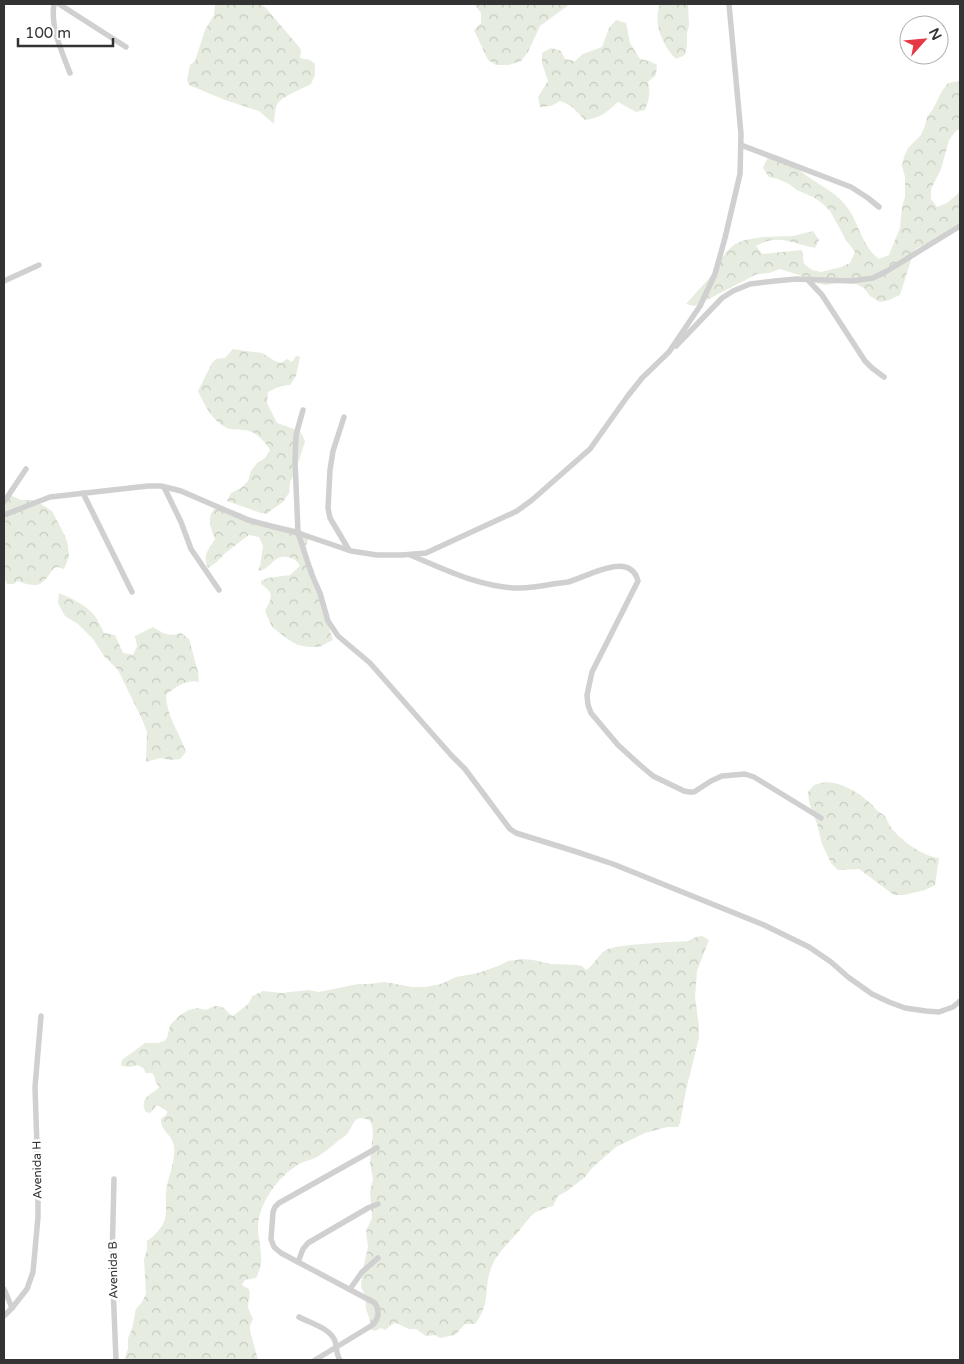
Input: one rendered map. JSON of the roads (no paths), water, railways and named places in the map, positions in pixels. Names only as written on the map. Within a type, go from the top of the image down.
[{"type":"street","points":[[54,4],[54,23],[70,73]]},
{"type":"street","points":[[59,4],[126,48]]},
{"type":"street","points":[[669,352],[700,306],[715,274],[740,174],[739,108],[729,4]]},
{"type":"street","points":[[741,145],[852,187],[879,207]]},
{"type":"street","points":[[4,516],[50,497],[148,486],[164,487],[181,491],[248,520],[298,533],[349,550],[377,555],[426,553],[517,511],[532,500],[590,449],[626,397],[642,378],[722,298],[733,290],[750,284],[775,281],[852,281],[873,278],[960,226]]},
{"type":"street","points":[[4,281],[39,265]]},
{"type":"street","points":[[808,280],[822,295],[865,361],[884,377]]},
{"type":"street","points":[[303,410],[296,436],[295,460],[298,533],[312,575],[320,592],[328,621],[338,636],[370,662],[465,769],[504,822],[516,834],[613,864],[764,925],[809,947],[872,994],[889,1002],[905,1008],[939,1012],[953,1007],[960,1001]]},
{"type":"street","points":[[344,417],[333,451],[328,508],[330,518],[349,550]]},
{"type":"street","points":[[4,502],[26,469]]},
{"type":"street","points":[[164,487],[181,522],[191,549],[219,590]]},
{"type":"street","points":[[84,493],[132,592]]},
{"type":"street","points":[[408,555],[475,580],[498,586],[520,588],[568,582],[614,566],[629,568],[634,572],[638,581],[592,672],[587,695],[591,714],[618,745],[640,766],[653,776],[679,788],[694,792],[711,780],[722,776],[745,774],[754,776],[821,818]]},
{"type":"street","name":"Avenida H","points":[[4,1316],[27,1288],[33,1272],[38,1217],[35,1086],[41,1016]]},
{"type":"street","points":[[315,1360],[371,1326],[378,1317],[378,1310],[375,1302],[281,1253],[272,1243],[271,1239],[273,1212],[279,1203],[377,1148]]},
{"type":"street","name":"Avenida B","points":[[114,1179],[112,1261],[116,1360]]},
{"type":"street","points":[[298,1262],[303,1249],[308,1243],[378,1204]]},
{"type":"street","points":[[350,1289],[362,1272],[378,1258]]},
{"type":"street","points":[[4,1289],[12,1308]]},
{"type":"street","points":[[299,1317],[330,1334],[334,1339],[336,1353],[340,1360]]}]
